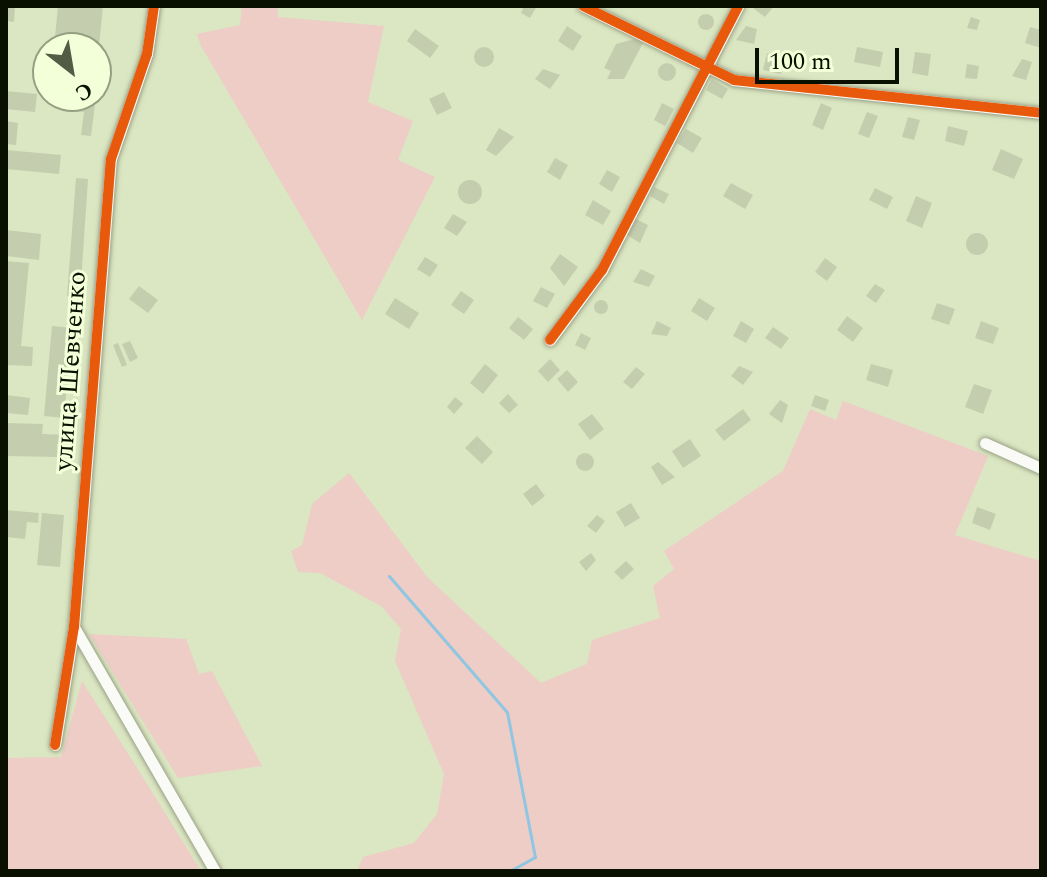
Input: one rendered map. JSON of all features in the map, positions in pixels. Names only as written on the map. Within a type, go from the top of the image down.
[{"type":"street","name":"улица Шевченко","points":[[55,745],[74,627],[111,159],[147,54],[154,6]]},
{"type":"street","points":[[583,6],[705,69],[761,84],[1041,113]]},
{"type":"street","points":[[550,340],[602,270],[738,6]]},
{"type":"street","points":[[985,443],[1041,468]]},
{"type":"street","points":[[74,627],[215,871]]},
{"type":"shaded area","points":[[242,6],[278,6],[278,17],[384,26],[368,102],[413,121],[398,160],[435,177],[362,320],[201,46],[197,34],[240,25]]},
{"type":"shaded area","points":[[843,401],[988,456],[955,535],[1041,561],[1041,871],[357,871],[363,857],[414,843],[437,814],[444,774],[395,661],[401,629],[381,606],[320,573],[298,572],[291,551],[302,545],[312,504],[349,473],[427,577],[541,683],[587,664],[592,640],[660,618],[653,586],[674,569],[664,551],[783,471],[810,409],[836,420]]},
{"type":"shaded area","points":[[89,634],[186,639],[199,674],[212,671],[262,766],[178,778]]},
{"type":"shaded area","points":[[82,681],[201,871],[6,871],[6,758],[61,757]]},
{"type":"building","points":[[6,6],[15,6],[14,22],[6,21]]},
{"type":"building","points":[[58,6],[103,6],[100,32],[56,32]]},
{"type":"building","points":[[524,6],[537,6],[530,18],[521,13]]},
{"type":"building","points":[[750,6],[774,6],[765,17]]},
{"type":"building","points":[[706,14],[714,22],[706,30],[698,22]]},
{"type":"building","points":[[971,17],[980,20],[977,30],[967,28]]},
{"type":"building","points":[[567,26],[582,36],[573,51],[558,41]]},
{"type":"building","points":[[746,26],[757,29],[754,44],[736,40]]},
{"type":"building","points":[[1030,27],[1041,30],[1041,48],[1025,43]]},
{"type":"building","points":[[415,29],[439,46],[430,58],[407,41]]},
{"type":"building","points":[[635,39],[643,43],[624,79],[607,79],[611,71],[604,68],[616,44]]},
{"type":"building","points":[[484,47],[491,50],[494,57],[491,64],[484,67],[477,64],[474,57],[477,50]]},
{"type":"building","points":[[857,47],[883,52],[880,67],[854,62]]},
{"type":"building","points":[[915,52],[931,54],[928,76],[912,73]]},
{"type":"building","points":[[767,53],[784,61],[781,74],[763,70]]},
{"type":"building","points":[[1022,59],[1032,62],[1026,80],[1012,76]]},
{"type":"building","points":[[667,63],[676,72],[667,81],[658,72]]},
{"type":"building","points":[[967,64],[979,66],[977,79],[965,78]]},
{"type":"building","points":[[543,69],[560,75],[550,89],[535,79]]},
{"type":"building","points":[[712,79],[728,89],[722,99],[706,90]]},
{"type":"building","points":[[6,91],[32,94],[32,112],[6,109]]},
{"type":"building","points":[[444,92],[452,108],[437,115],[429,99]]},
{"type":"building","points":[[662,103],[674,109],[665,126],[654,120]]},
{"type":"building","points":[[821,103],[832,108],[823,130],[812,125]]},
{"type":"building","points":[[84,112],[94,112],[91,136],[81,135]]},
{"type":"building","points":[[867,112],[878,116],[869,138],[858,134]]},
{"type":"building","points":[[908,117],[920,120],[914,140],[902,137]]},
{"type":"building","points":[[6,121],[18,123],[16,145],[6,144]]},
{"type":"building","points":[[948,126],[968,131],[964,146],[945,141]]},
{"type":"building","points":[[499,128],[514,137],[496,156],[486,150]]},
{"type":"building","points":[[686,129],[702,138],[693,153],[677,143]]},
{"type":"building","points":[[1001,149],[1023,159],[1014,179],[992,170]]},
{"type":"building","points":[[6,150],[61,155],[59,174],[6,169]]},
{"type":"building","points":[[555,158],[568,165],[560,180],[547,172]]},
{"type":"building","points":[[607,170],[620,177],[612,192],[599,184]]},
{"type":"building","points":[[76,178],[88,179],[80,297],[67,296]]},
{"type":"building","points":[[470,180],[481,187],[482,192],[475,203],[470,204],[459,197],[458,192],[465,181]]},
{"type":"building","points":[[731,183],[753,195],[745,209],[723,196]]},
{"type":"building","points":[[654,187],[669,194],[664,204],[650,196]]},
{"type":"building","points":[[875,188],[893,197],[887,209],[869,200]]},
{"type":"building","points":[[916,196],[932,203],[922,228],[906,221]]},
{"type":"building","points":[[593,200],[611,211],[603,225],[585,215]]},
{"type":"building","points":[[453,214],[467,222],[457,236],[444,228]]},
{"type":"building","points":[[636,219],[648,225],[640,243],[627,235]]},
{"type":"building","points":[[6,230],[41,234],[39,260],[6,256]]},
{"type":"building","points":[[977,233],[985,236],[988,244],[985,252],[977,255],[969,252],[966,244],[969,236]]},
{"type":"building","points":[[560,254],[578,267],[564,286],[550,268]]},
{"type":"building","points":[[425,257],[438,265],[430,277],[417,269]]},
{"type":"building","points":[[825,258],[837,267],[827,281],[815,272]]},
{"type":"building","points":[[6,261],[29,263],[21,346],[33,347],[32,366],[6,365]]},
{"type":"building","points":[[641,269],[655,276],[649,287],[633,282]]},
{"type":"building","points":[[875,284],[885,290],[876,303],[866,296]]},
{"type":"building","points":[[139,286],[158,300],[148,313],[129,299]]},
{"type":"building","points":[[541,287],[555,294],[547,308],[533,301]]},
{"type":"building","points":[[461,291],[474,300],[464,314],[451,305]]},
{"type":"building","points":[[395,298],[419,313],[409,329],[385,314]]},
{"type":"building","points":[[699,298],[715,308],[707,321],[691,311]]},
{"type":"building","points":[[601,300],[608,307],[601,314],[594,307]]},
{"type":"building","points":[[937,303],[955,309],[949,325],[931,319]]},
{"type":"building","points":[[847,316],[863,328],[853,342],[837,330]]},
{"type":"building","points":[[518,317],[533,329],[524,340],[509,328]]},
{"type":"building","points":[[657,321],[671,328],[667,336],[651,334]]},
{"type":"building","points":[[741,321],[754,329],[746,343],[733,336]]},
{"type":"building","points":[[981,321],[999,328],[993,344],[975,338]]},
{"type":"building","points":[[52,326],[72,328],[64,418],[44,416]]},
{"type":"building","points":[[773,327],[789,338],[781,349],[765,338]]},
{"type":"building","points":[[581,333],[591,338],[585,350],[575,345]]},
{"type":"building","points":[[130,341],[138,358],[130,362],[122,344]]},
{"type":"building","points":[[118,343],[127,365],[122,367],[113,345]]},
{"type":"building","points":[[550,359],[560,370],[548,382],[538,371]]},
{"type":"building","points":[[485,364],[498,375],[483,394],[470,383]]},
{"type":"building","points":[[871,364],[893,370],[888,387],[866,380]]},
{"type":"building","points":[[739,366],[753,372],[743,385],[731,376]]},
{"type":"building","points":[[636,367],[645,374],[632,389],[623,382]]},
{"type":"building","points":[[567,370],[578,382],[568,392],[557,379]]},
{"type":"building","points":[[974,384],[992,390],[983,414],[965,407]]},
{"type":"building","points":[[508,394],[518,405],[509,413],[499,403]]},
{"type":"building","points":[[6,395],[30,398],[28,415],[6,413]]},
{"type":"building","points":[[815,395],[829,400],[825,411],[811,406]]},
{"type":"building","points":[[455,397],[463,404],[454,414],[447,407]]},
{"type":"building","points":[[780,400],[788,405],[782,423],[769,414]]},
{"type":"building","points":[[743,409],[751,420],[724,441],[715,430]]},
{"type":"building","points":[[592,414],[604,429],[590,440],[578,424]]},
{"type":"building","points":[[6,423],[43,424],[42,434],[68,435],[68,445],[57,444],[57,457],[6,456]]},
{"type":"building","points":[[477,436],[493,452],[482,464],[465,448]]},
{"type":"building","points":[[690,439],[701,456],[683,468],[672,451]]},
{"type":"building","points":[[581,453],[589,453],[594,462],[592,469],[581,471],[576,466],[576,458]]},
{"type":"building","points":[[658,462],[675,477],[662,485],[651,467]]},
{"type":"building","points":[[536,484],[545,496],[532,506],[523,494]]},
{"type":"building","points":[[631,503],[640,518],[625,527],[616,512]]},
{"type":"building","points":[[977,507],[996,514],[990,530],[972,523]]},
{"type":"building","points":[[6,510],[39,513],[38,523],[27,522],[25,539],[6,537]]},
{"type":"building","points":[[42,513],[64,515],[60,567],[37,565]]},
{"type":"building","points":[[597,515],[605,521],[596,533],[587,526]]},
{"type":"building","points":[[591,553],[596,560],[586,571],[579,562]]},
{"type":"building","points":[[626,561],[634,569],[622,580],[614,572]]},
{"type":"waterway","points":[[389,576],[507,712],[535,857],[510,871]]},
{"type":"cycle path","points":[[55,745],[74,627],[111,159],[147,54],[154,6]]},
{"type":"cycle path","points":[[583,6],[734,80],[1041,113]]},
{"type":"cycle path","points":[[550,340],[602,270],[738,6]]}]
